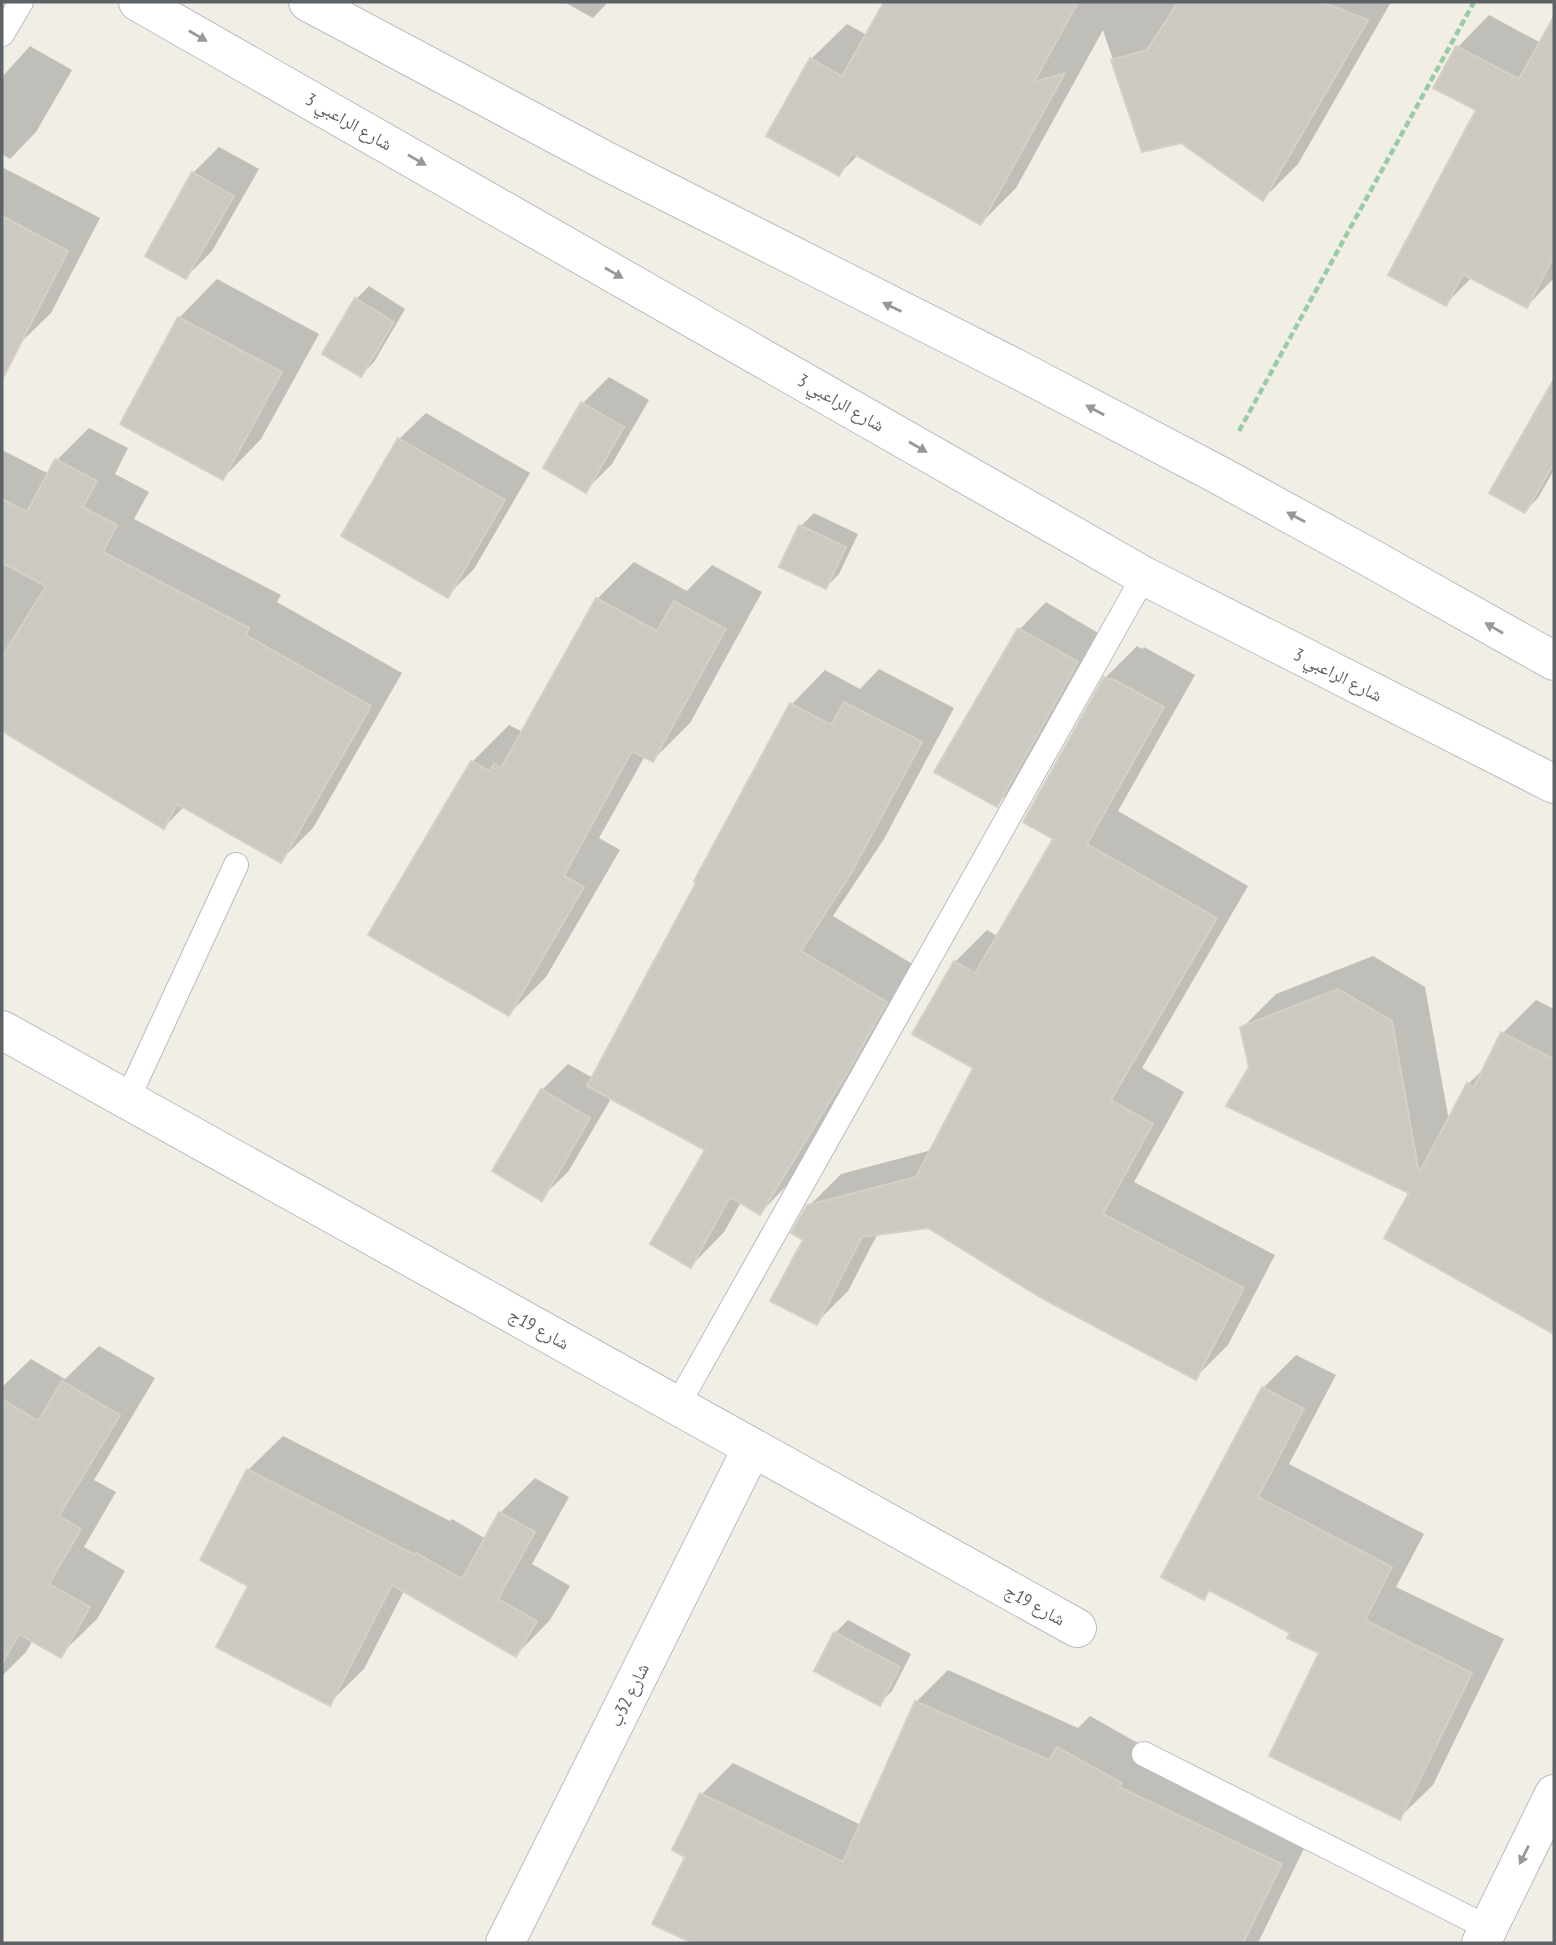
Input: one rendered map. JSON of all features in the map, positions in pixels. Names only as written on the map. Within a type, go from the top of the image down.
[{"type":"street","name":"شارع الراعبي 3","points":[[138,2],[1144,576],[1554,785]]},
{"type":"street","points":[[308,2],[606,162],[1015,368],[1215,473],[1554,661]]},
{"type":"street","name":"شارع 19ج","points":[[2,1030],[1077,1628]]},
{"type":"street","name":"شارع 32ب","points":[[505,1943],[752,1448]]},
{"type":"street","points":[[1484,1936],[1554,1794]]},
{"type":"lane","points":[[2,34],[21,2]]},
{"type":"lane","points":[[677,1406],[1144,576]]},
{"type":"lane","points":[[127,1100],[236,866]]},
{"type":"lane","points":[[1144,1754],[1484,1936]]},
{"type":"path","points":[[1215,473],[1474,2]]},
{"type":"building","points":[[884,2],[1078,2],[1034,82],[1065,73],[981,225],[852,153],[839,176],[766,136],[810,58],[842,76]]},
{"type":"building","points":[[1178,2],[1322,2],[1368,20],[1263,201],[1181,143],[1142,152],[1111,60],[1147,50]]},
{"type":"building","points":[[1554,16],[1554,256],[1527,308],[1463,274],[1446,306],[1388,275],[1476,110],[1433,88],[1456,46],[1519,79]]},
{"type":"building","points":[[192,172],[234,196],[186,279],[145,256]]},
{"type":"building","points":[[2,216],[68,251],[2,380]]},
{"type":"building","points":[[355,298],[394,322],[361,377],[322,354]]},
{"type":"building","points":[[178,317],[282,372],[223,480],[120,424]]},
{"type":"building","points":[[1554,379],[1554,463],[1525,513],[1489,493]]},
{"type":"building","points":[[581,402],[624,427],[586,493],[543,468]]},
{"type":"building","points":[[398,438],[505,500],[448,598],[341,536]]},
{"type":"building","points":[[55,459],[97,481],[83,507],[117,525],[103,552],[249,628],[246,635],[371,706],[281,863],[177,804],[164,829],[2,731],[2,657],[46,586],[2,563],[2,499],[27,512]]},
{"type":"building","points":[[799,525],[846,547],[826,589],[779,567]]},
{"type":"building","points":[[596,598],[657,631],[674,601],[726,629],[653,762],[632,751],[564,876],[584,887],[509,1016],[368,935],[471,761],[490,771],[494,764],[501,768]]},
{"type":"building","points":[[1018,628],[1078,662],[997,807],[934,772]]},
{"type":"building","points":[[1104,677],[1109,680],[1111,678],[1164,707],[1087,844],[1217,918],[1111,1100],[1153,1124],[1103,1214],[1244,1288],[1196,1380],[1043,1299],[928,1228],[862,1237],[817,1325],[770,1301],[803,1240],[791,1233],[807,1205],[916,1177],[973,1068],[912,1034],[954,961],[975,973],[1053,839],[1023,822]]},
{"type":"building","points":[[844,702],[922,742],[850,875],[801,951],[887,1002],[846,1075],[760,1215],[730,1197],[691,1268],[650,1244],[705,1150],[587,1086],[790,703],[831,725]]},
{"type":"building","points":[[1338,989],[1392,1021],[1419,1173],[1467,1083],[1474,1087],[1501,1032],[1554,1059],[1554,1334],[1384,1238],[1409,1193],[1226,1106],[1249,1067],[1240,1027]]},
{"type":"building","points":[[541,1089],[590,1118],[542,1201],[492,1171]]},
{"type":"building","points":[[62,1381],[120,1415],[59,1516],[81,1529],[49,1584],[90,1607],[61,1658],[19,1634],[2,1664],[2,1399],[38,1421]]},
{"type":"building","points":[[1262,1387],[1304,1409],[1258,1497],[1392,1567],[1365,1620],[1472,1673],[1400,1820],[1269,1756],[1319,1653],[1287,1638],[1290,1633],[1209,1590],[1204,1600],[1161,1577]]},
{"type":"building","points":[[247,1469],[415,1555],[416,1553],[462,1579],[499,1512],[535,1532],[498,1599],[537,1621],[516,1657],[392,1585],[330,1706],[216,1647],[248,1586],[200,1560]]},
{"type":"building","points":[[834,1632],[900,1667],[880,1706],[814,1671]]},
{"type":"building","points":[[915,1701],[1049,1760],[1057,1747],[1122,1783],[1119,1787],[1282,1864],[1243,1943],[692,1943],[652,1924],[685,1857],[672,1850],[700,1793],[843,1862]]}]
